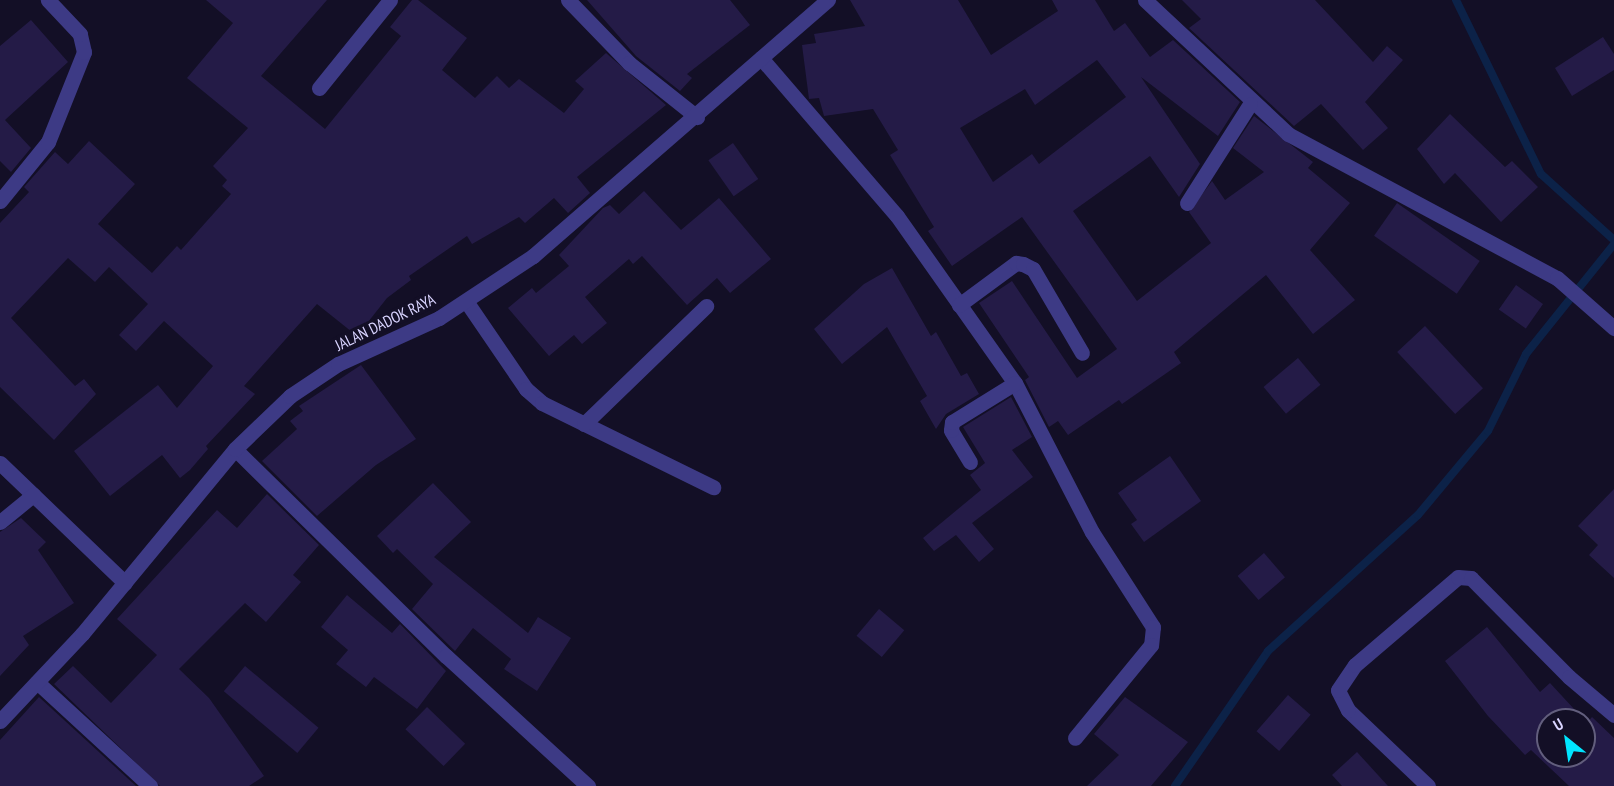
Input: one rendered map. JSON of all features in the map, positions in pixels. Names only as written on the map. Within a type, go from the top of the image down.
[{"type":"street","points":[[0,201],[48,142],[84,52],[80,34],[48,0]]},
{"type":"street","points":[[319,88],[390,0]]},
{"type":"street","points":[[568,0],[629,63],[697,117]]},
{"type":"street","name":"JALAN DADOK RAYA","points":[[0,721],[125,583],[236,449],[311,381],[465,302],[533,256],[697,117],[828,0]]},
{"type":"street","points":[[1145,0],[1250,104],[1307,146],[1557,278],[1614,328]]},
{"type":"street","points":[[761,58],[897,216],[1015,383],[1092,532],[1154,633],[1151,645],[1076,738]]},
{"type":"street","points":[[1187,203],[1250,104]]},
{"type":"street","points":[[958,305],[1016,263],[1023,264],[1033,269],[1082,353]]},
{"type":"street","points":[[465,302],[526,389],[584,424],[712,487]]},
{"type":"street","points":[[584,424],[706,306]]},
{"type":"street","points":[[970,462],[951,430],[952,422],[1015,383]]},
{"type":"street","points":[[236,449],[446,656],[588,786]]},
{"type":"street","points":[[0,463],[125,583]]},
{"type":"street","points":[[0,522],[33,495]]},
{"type":"street","points":[[1428,786],[1348,710],[1338,690],[1355,664],[1458,577],[1471,578],[1569,677],[1614,715]]},
{"type":"street","points":[[37,682],[150,786]]},
{"type":"building","points":[[206,0],[327,0],[261,76],[325,129],[401,36],[390,27],[412,0],[418,0],[467,38],[442,70],[475,98],[497,76],[509,88],[519,79],[564,113],[584,89],[575,81],[606,53],[666,105],[577,177],[590,193],[568,213],[554,198],[525,223],[519,217],[472,244],[467,236],[409,276],[411,280],[387,298],[357,336],[317,304],[244,386],[255,394],[206,446],[208,449],[190,470],[180,478],[162,455],[110,496],[74,451],[158,385],[177,408],[213,366],[164,321],[136,351],[119,335],[148,304],[109,267],[95,282],[68,258],[11,318],[75,386],[84,379],[96,394],[54,440],[0,387],[0,223],[29,192],[24,187],[55,152],[68,164],[89,141],[135,184],[98,224],[152,273],[177,246],[181,250],[231,194],[222,186],[227,180],[213,166],[248,128],[187,78],[233,23]]},
{"type":"building","points":[[587,0],[730,0],[750,25],[687,74],[692,78],[680,91],[636,56]]},
{"type":"building","points":[[850,0],[958,0],[991,55],[1058,11],[1052,0],[1095,0],[1114,31],[1125,23],[1150,57],[1173,40],[1240,102],[1218,136],[1141,77],[1200,164],[1179,197],[1150,156],[1073,211],[1137,301],[1211,243],[1189,212],[1212,181],[1225,200],[1264,172],[1233,148],[1254,116],[1313,162],[1308,168],[1350,203],[1310,250],[1355,300],[1313,334],[1266,275],[1174,352],[1181,363],[1122,404],[1119,400],[1068,435],[1058,421],[1049,427],[1025,380],[1029,377],[979,303],[1012,281],[1077,378],[1117,349],[1022,217],[952,266],[928,231],[934,227],[890,155],[898,150],[873,109],[824,116],[819,98],[809,99],[802,45],[816,43],[814,34],[865,26]],"holes":[[[1097,60],[1126,97],[1039,164],[1032,154],[993,182],[960,128],[1025,89],[1035,105]]]},
{"type":"building","points":[[1182,0],[1315,0],[1373,62],[1387,46],[1403,60],[1365,102],[1388,128],[1363,150],[1321,104],[1294,126],[1189,28],[1201,19]]},
{"type":"building","points":[[31,20],[68,62],[5,120],[31,148],[11,172],[0,161],[0,46]]},
{"type":"building","points":[[1603,37],[1614,54],[1614,70],[1572,96],[1555,68]]},
{"type":"building","points":[[1450,114],[1505,167],[1512,161],[1538,187],[1501,222],[1455,173],[1444,184],[1417,149]]},
{"type":"building","points":[[733,143],[758,179],[734,196],[708,160]]},
{"type":"building","points":[[644,191],[681,230],[719,198],[771,259],[730,293],[717,278],[687,305],[642,256],[633,264],[629,259],[585,297],[607,323],[582,344],[574,335],[549,356],[508,308],[532,288],[536,293],[569,266],[559,255],[603,208],[610,205],[619,214]]},
{"type":"building","points":[[1397,203],[1480,261],[1457,294],[1374,236]]},
{"type":"building","points":[[892,268],[931,336],[936,332],[961,376],[967,373],[979,394],[946,414],[936,429],[920,401],[927,396],[887,327],[842,364],[814,329],[864,284]]},
{"type":"building","points":[[1516,285],[1543,304],[1526,329],[1499,310]]},
{"type":"building","points":[[1425,326],[1483,388],[1455,414],[1397,352]]},
{"type":"building","points":[[1298,358],[1320,385],[1286,414],[1264,387]]},
{"type":"building","points":[[361,365],[416,439],[376,465],[317,516],[262,461],[297,429],[290,421],[303,411],[299,406]]},
{"type":"building","points":[[1011,397],[1032,437],[1012,450],[1033,477],[972,523],[994,549],[979,562],[956,535],[934,551],[923,538],[981,490],[970,475],[985,463],[963,427]]},
{"type":"building","points":[[1170,456],[1201,501],[1144,542],[1131,524],[1137,520],[1118,493]]},
{"type":"building","points":[[433,483],[471,522],[434,557],[528,633],[538,617],[571,638],[537,691],[504,669],[511,659],[473,628],[455,651],[412,609],[433,584],[397,549],[393,553],[377,536]]},
{"type":"building","points":[[1614,489],[1614,578],[1589,555],[1598,545],[1578,526]]},
{"type":"building","points":[[267,494],[319,545],[293,575],[301,582],[266,622],[245,603],[179,669],[209,698],[264,776],[249,786],[160,786],[54,684],[73,666],[111,703],[157,655],[117,619],[217,510],[237,528]]},
{"type":"building","points":[[21,518],[46,542],[38,550],[74,603],[23,636],[29,645],[0,676],[0,532]]},
{"type":"building","points":[[1264,553],[1285,577],[1259,600],[1238,576]]},
{"type":"building","points":[[347,595],[392,633],[400,624],[446,671],[417,709],[374,677],[366,687],[336,664],[348,650],[321,627]]},
{"type":"building","points":[[879,609],[904,630],[882,657],[857,636]]},
{"type":"building","points":[[1487,627],[1540,692],[1550,683],[1573,708],[1536,708],[1536,755],[1531,750],[1525,755],[1488,716],[1445,661]]},
{"type":"building","points":[[245,666],[319,728],[297,753],[224,691]]},
{"type":"building","points":[[1288,695],[1311,715],[1279,751],[1257,731]]},
{"type":"building","points":[[39,697],[136,786],[0,786],[0,740]]},
{"type":"building","points":[[1125,697],[1188,742],[1151,786],[1087,786],[1119,755],[1094,734]]},
{"type":"building","points":[[427,707],[465,744],[444,766],[405,729]]},
{"type":"building","points":[[1596,721],[1614,738],[1614,786],[1569,786],[1550,768],[1596,768]]},
{"type":"building","points":[[1357,752],[1388,786],[1342,786],[1332,775]]},
{"type":"waterway","points":[[1456,0],[1541,174],[1614,240]]},
{"type":"waterway","points":[[1175,786],[1268,651],[1418,515],[1488,431],[1526,354],[1614,244]]}]
